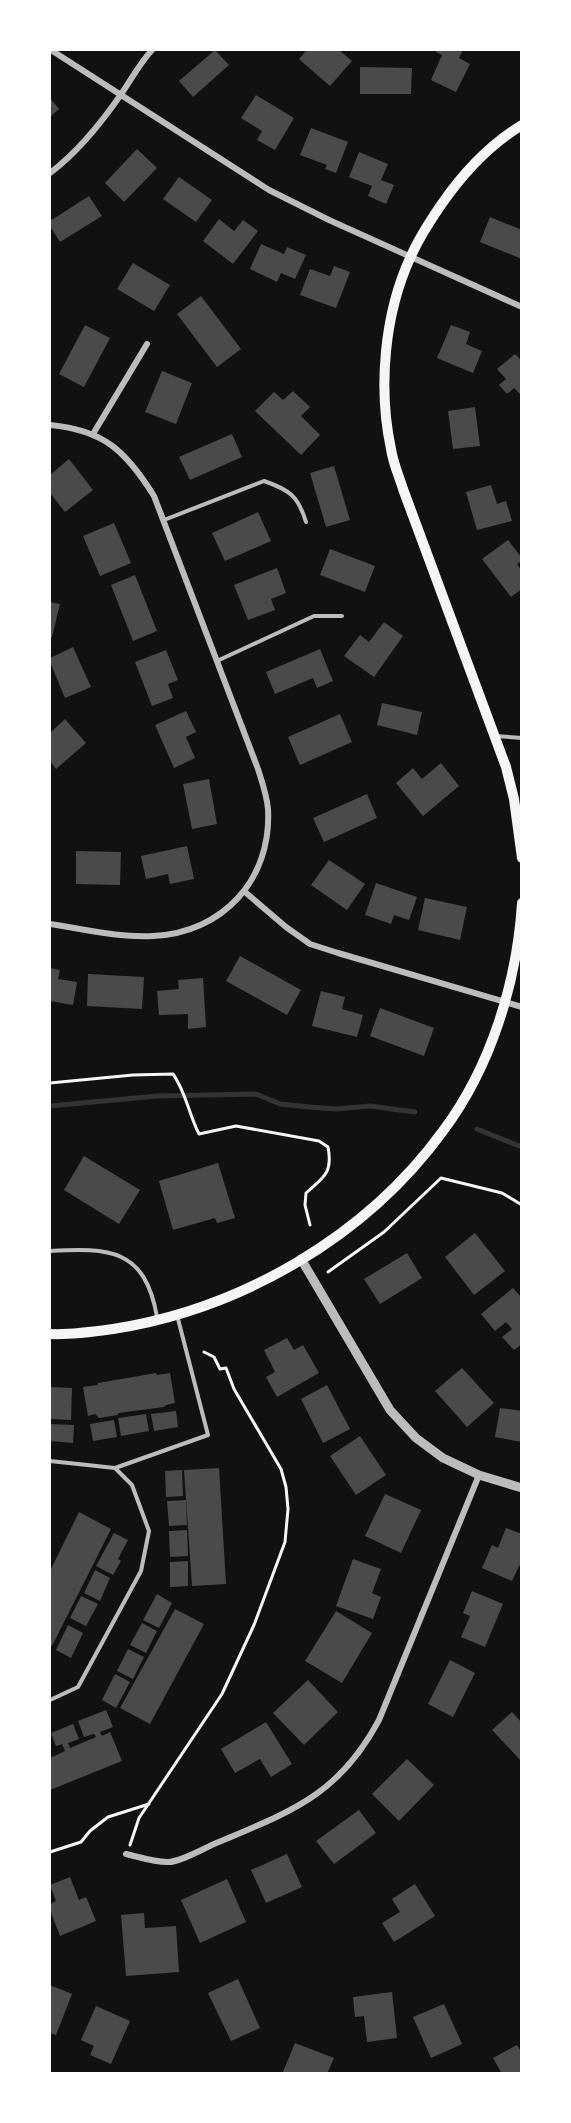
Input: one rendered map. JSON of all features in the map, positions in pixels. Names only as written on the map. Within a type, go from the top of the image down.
[{"type":"main road","points":[[522,124],[491,147],[468,170],[429,223],[411,256],[398,291],[388,336],[385,381],[386,419],[391,451],[495,736],[514,799],[522,858]]},
{"type":"main road","points":[[50,1334],[94,1332],[158,1320],[228,1296],[301,1259],[392,1192],[444,1130],[480,1068],[505,1002],[516,952],[522,903]]},
{"type":"street","points":[[51,50],[122,93],[269,190],[329,220],[522,307]]},
{"type":"street","points":[[50,173],[86,139],[152,50]]},
{"type":"street","points":[[93,434],[147,344]]},
{"type":"street","points":[[50,425],[69,427],[93,434],[126,457],[139,472],[154,496],[258,769],[268,808],[267,831],[257,872],[245,892],[228,908],[205,923],[157,936],[131,936],[50,924]]},
{"type":"street","points":[[245,892],[310,944],[522,1006]]},
{"type":"street","points":[[301,1259],[390,1410],[417,1438],[443,1458],[479,1476],[522,1488]]},
{"type":"street","points":[[126,1854],[169,1863],[289,1812],[317,1795],[346,1768],[368,1741],[379,1720],[479,1476]]},
{"type":"lane","points":[[163,520],[264,481],[290,494],[300,503],[306,522]]},
{"type":"lane","points":[[217,661],[314,616],[342,616]]},
{"type":"lane","points":[[495,736],[522,738]]},
{"type":"lane","points":[[50,1251],[91,1249],[126,1258],[146,1281],[153,1297],[158,1320]]},
{"type":"lane","points":[[50,1461],[115,1468],[208,1435],[177,1315]]},
{"type":"lane","points":[[50,1700],[78,1687],[141,1571],[149,1532],[132,1485],[115,1468]]},
{"type":"path","points":[[50,1083],[132,1075],[173,1074],[181,1085],[199,1134],[236,1126],[319,1141],[328,1147],[331,1161],[328,1173],[306,1193],[305,1205],[310,1226]]},
{"type":"path","points":[[328,1272],[384,1232],[441,1179],[502,1193],[522,1205]]},
{"type":"path","points":[[126,1854],[139,1818],[222,1694],[254,1625],[285,1542],[288,1509],[286,1486],[281,1469],[234,1389],[226,1368],[220,1369],[214,1357],[204,1352]]},
{"type":"path","points":[[50,1852],[81,1842],[90,1831],[108,1817],[151,1803]]},
{"type":"building","points":[[215,50],[229,65],[193,97],[179,81]]},
{"type":"building","points":[[307,50],[339,50],[352,61],[330,86],[299,59]]},
{"type":"building","points":[[437,50],[463,50],[459,58],[470,64],[456,92],[431,80],[442,55],[436,52]]},
{"type":"building","points":[[360,67],[412,68],[411,94],[360,94]]},
{"type":"building","points":[[256,95],[294,118],[275,150],[257,140],[262,131],[241,118]]},
{"type":"building","points":[[50,98],[59,109],[50,117]]},
{"type":"building","points":[[311,128],[348,142],[336,173],[325,169],[327,165],[300,155]]},
{"type":"building","points":[[137,149],[157,168],[124,202],[105,183]]},
{"type":"building","points":[[359,152],[388,164],[381,180],[394,185],[386,204],[368,196],[372,186],[349,177]]},
{"type":"building","points":[[179,177],[212,200],[196,222],[163,199]]},
{"type":"building","points":[[89,196],[102,216],[60,242],[50,226],[50,221]]},
{"type":"building","points":[[490,217],[522,230],[522,259],[480,242]]},
{"type":"building","points":[[219,219],[234,231],[243,220],[258,231],[233,264],[203,241]]},
{"type":"building","points":[[261,244],[284,254],[287,247],[306,255],[295,279],[281,273],[277,282],[250,269]]},
{"type":"building","points":[[133,263],[170,285],[154,311],[117,289]]},
{"type":"building","points":[[334,266],[350,272],[336,308],[300,295],[310,269],[330,276]]},
{"type":"building","points":[[201,296],[241,349],[217,367],[177,314]]},
{"type":"building","points":[[85,325],[110,338],[84,387],[59,374]]},
{"type":"building","points":[[451,325],[470,332],[466,344],[482,351],[473,373],[437,358]]},
{"type":"building","points":[[515,354],[522,361],[522,396],[514,388],[507,394],[499,385],[506,379],[497,369]]},
{"type":"building","points":[[162,371],[192,383],[176,424],[145,412]]},
{"type":"building","points":[[293,391],[310,407],[301,416],[320,435],[301,455],[255,411],[274,392],[283,400]]},
{"type":"building","points":[[475,407],[480,446],[453,449],[448,411]]},
{"type":"building","points":[[232,434],[242,457],[190,480],[179,457]]},
{"type":"building","points":[[69,459],[93,490],[65,512],[50,493],[50,475]]},
{"type":"building","points":[[334,466],[350,520],[326,527],[310,473]]},
{"type":"building","points":[[491,485],[497,504],[506,501],[512,521],[477,530],[466,492]]},
{"type":"building","points":[[258,512],[271,541],[225,561],[212,533]]},
{"type":"building","points":[[114,523],[131,563],[100,576],[83,536]]},
{"type":"building","points":[[508,540],[522,558],[522,561],[517,564],[522,571],[522,589],[511,597],[482,559]]},
{"type":"building","points":[[330,549],[375,566],[365,592],[320,575]]},
{"type":"building","points":[[277,568],[286,593],[271,599],[275,610],[248,620],[234,585]]},
{"type":"building","points":[[135,575],[157,631],[133,641],[111,585]]},
{"type":"building","points":[[50,602],[60,604],[52,637],[50,637]]},
{"type":"building","points":[[384,622],[403,636],[374,677],[344,656],[360,635],[369,642]]},
{"type":"building","points":[[73,647],[91,687],[65,698],[50,658]]},
{"type":"building","points":[[320,649],[333,681],[317,688],[313,678],[275,694],[266,672]]},
{"type":"building","points":[[166,650],[178,680],[168,684],[173,698],[152,706],[135,662]]},
{"type":"building","points":[[382,703],[422,712],[417,735],[377,725]]},
{"type":"building","points":[[186,711],[196,732],[186,737],[195,758],[174,768],[155,725]]},
{"type":"building","points":[[340,714],[352,742],[300,765],[288,737]]},
{"type":"building","points":[[65,719],[86,743],[56,769],[50,761],[50,733]]},
{"type":"building","points":[[441,763],[459,786],[423,816],[396,783],[413,768],[422,779]]},
{"type":"building","points":[[209,779],[217,824],[192,829],[183,784]]},
{"type":"building","points":[[367,794],[377,818],[324,842],[313,818]]},
{"type":"building","points":[[187,846],[194,879],[170,884],[168,874],[146,879],[141,856]]},
{"type":"building","points":[[76,851],[121,852],[120,885],[76,884]]},
{"type":"building","points":[[329,860],[365,884],[347,910],[311,885]]},
{"type":"building","points":[[376,883],[417,897],[409,920],[394,915],[391,924],[365,915]]},
{"type":"building","points":[[425,898],[467,907],[460,940],[418,930]]},
{"type":"building","points":[[240,956],[301,990],[287,1015],[226,981]]},
{"type":"building","points":[[50,968],[60,970],[58,979],[77,982],[73,1005],[50,1001]]},
{"type":"building","points":[[88,974],[144,977],[142,1009],[87,1006]]},
{"type":"building","points":[[203,978],[206,1027],[188,1029],[188,1014],[159,1015],[157,991],[179,989],[178,980]]},
{"type":"building","points":[[321,991],[345,997],[342,1009],[363,1015],[357,1037],[312,1026]]},
{"type":"building","points":[[380,1008],[434,1028],[424,1056],[370,1036]]},
{"type":"building","points":[[84,1156],[140,1190],[119,1224],[64,1190]]},
{"type":"building","points":[[218,1163],[235,1218],[217,1223],[215,1218],[173,1230],[159,1181]]},
{"type":"building","points":[[475,1233],[505,1271],[474,1295],[445,1257]]},
{"type":"building","points":[[407,1253],[422,1278],[380,1304],[364,1279]]},
{"type":"building","points":[[513,1288],[522,1298],[522,1344],[514,1350],[502,1337],[512,1329],[506,1322],[495,1331],[481,1314]]},
{"type":"building","points":[[287,1338],[294,1350],[303,1345],[319,1373],[277,1397],[266,1377],[275,1372],[264,1350]]},
{"type":"building","points":[[462,1368],[494,1403],[467,1427],[435,1391]]},
{"type":"building","points":[[156,1373],[157,1375],[170,1373],[175,1403],[99,1418],[95,1414],[88,1416],[83,1387]]},
{"type":"building","points":[[327,1385],[350,1429],[323,1443],[301,1399]]},
{"type":"building","points":[[50,1387],[72,1388],[71,1420],[50,1419]]},
{"type":"building","points":[[500,1408],[522,1411],[522,1442],[495,1437]]},
{"type":"building","points":[[176,1411],[178,1427],[154,1431],[151,1414]]},
{"type":"building","points":[[146,1414],[149,1431],[121,1436],[118,1418]]},
{"type":"building","points":[[114,1420],[117,1437],[93,1441],[90,1424]]},
{"type":"building","points":[[50,1424],[74,1425],[73,1443],[50,1441]]},
{"type":"building","points":[[360,1436],[386,1475],[356,1495],[330,1456]]},
{"type":"building","points":[[219,1468],[226,1584],[192,1586],[184,1470]]},
{"type":"building","points":[[182,1470],[183,1496],[166,1497],[165,1471]]},
{"type":"building","points":[[385,1494],[421,1510],[401,1553],[365,1536]]},
{"type":"building","points":[[186,1500],[187,1525],[169,1526],[167,1501]]},
{"type":"building","points":[[79,1512],[111,1529],[52,1646],[50,1644],[50,1571]]},
{"type":"building","points":[[506,1528],[522,1534],[522,1560],[512,1581],[482,1568],[492,1545],[498,1548]]},
{"type":"building","points":[[187,1530],[188,1556],[170,1557],[169,1531]]},
{"type":"building","points":[[114,1533],[128,1540],[118,1559],[121,1561],[113,1575],[96,1566]]},
{"type":"building","points":[[353,1559],[381,1569],[372,1593],[381,1597],[373,1619],[336,1606]]},
{"type":"building","points":[[188,1561],[188,1586],[170,1587],[170,1562]]},
{"type":"building","points":[[95,1570],[110,1578],[100,1601],[84,1593]]},
{"type":"building","points":[[472,1591],[503,1604],[485,1647],[461,1637],[470,1616],[463,1613]]},
{"type":"building","points":[[157,1594],[172,1603],[159,1628],[143,1620]]},
{"type":"building","points":[[81,1596],[98,1604],[86,1626],[70,1618]]},
{"type":"building","points":[[175,1609],[204,1624],[150,1724],[120,1708]]},
{"type":"building","points":[[336,1611],[372,1633],[342,1683],[305,1661]]},
{"type":"building","points":[[142,1623],[157,1631],[146,1653],[130,1645]]},
{"type":"building","points":[[68,1625],[83,1633],[71,1658],[56,1650]]},
{"type":"building","points":[[128,1649],[144,1657],[133,1679],[117,1671]]},
{"type":"building","points":[[450,1660],[475,1673],[453,1717],[428,1704]]},
{"type":"building","points":[[115,1674],[130,1682],[116,1708],[102,1700]]},
{"type":"building","points":[[308,1680],[338,1712],[304,1745],[273,1713]]},
{"type":"building","points":[[106,1710],[113,1727],[100,1732],[102,1736],[110,1732],[122,1761],[50,1790],[50,1758],[65,1751],[62,1744],[56,1746],[51,1733],[73,1724],[79,1739],[68,1743],[70,1748],[96,1737],[94,1734],[84,1737],[78,1721]]},
{"type":"building","points":[[512,1712],[522,1723],[522,1762],[492,1730]]},
{"type":"building","points":[[266,1722],[292,1764],[271,1777],[260,1759],[235,1773],[221,1749]]},
{"type":"building","points":[[407,1759],[434,1785],[399,1821],[372,1794]]},
{"type":"building","points":[[359,1810],[376,1833],[334,1864],[316,1841]]},
{"type":"building","points":[[287,1854],[302,1887],[266,1903],[251,1870]]},
{"type":"building","points":[[70,1877],[79,1900],[86,1897],[96,1921],[60,1936],[50,1910],[50,1904],[56,1901],[50,1885]]},
{"type":"building","points":[[227,1879],[246,1922],[200,1943],[181,1900]]},
{"type":"building","points":[[415,1884],[435,1916],[394,1942],[382,1923],[400,1912],[392,1899]]},
{"type":"building","points":[[144,1913],[145,1928],[176,1926],[179,1972],[126,1976],[121,1915]]},
{"type":"building","points":[[238,1979],[260,2028],[231,2041],[208,1993]]},
{"type":"building","points":[[50,1985],[72,1994],[56,2035],[50,2033]]},
{"type":"building","points":[[392,1992],[397,2038],[367,2042],[364,2016],[355,2017],[353,1997]]},
{"type":"building","points":[[444,2004],[462,2044],[431,2058],[413,2017]]},
{"type":"building","points":[[96,2006],[130,2021],[111,2064],[90,2055],[94,2046],[81,2040]]},
{"type":"building","points":[[295,2043],[334,2058],[327,2074],[282,2074]]},
{"type":"building","points":[[517,2045],[522,2053],[522,2074],[502,2074],[493,2058]]},
{"type":"waterway","points":[[50,1106],[157,1096],[256,1094],[280,1104],[336,1109],[370,1106],[415,1112]]},
{"type":"waterway","points":[[477,1129],[522,1147]]}]
